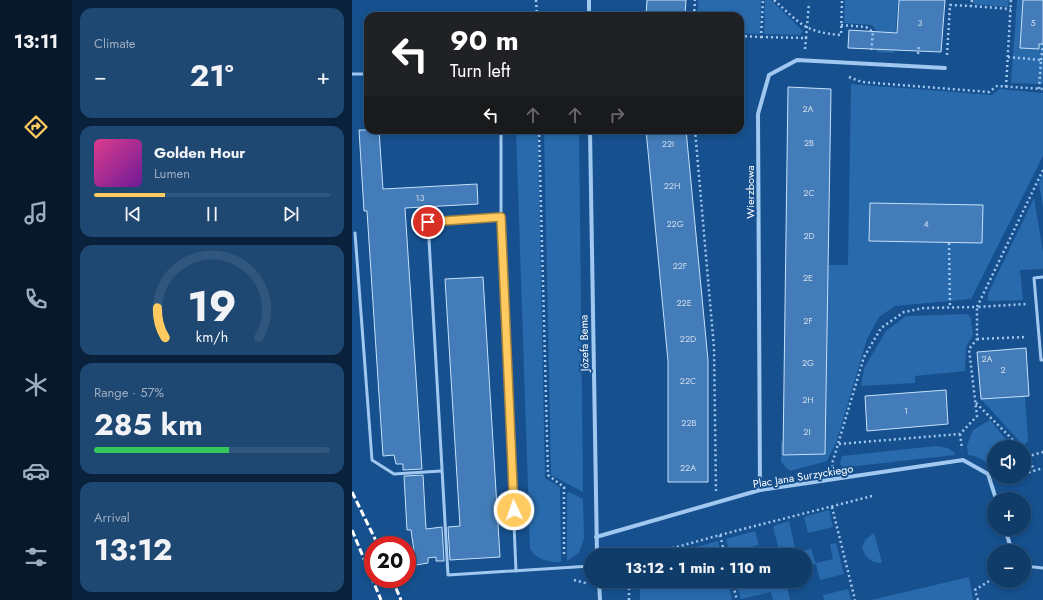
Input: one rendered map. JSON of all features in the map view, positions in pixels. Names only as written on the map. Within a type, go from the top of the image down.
[{"type":"street","points":[[590,0],[590,12]]},
{"type":"street","name":"Wierzbowa","points":[[760,490],[758,114],[769,75],[796,60],[945,68]]},
{"type":"street","name":"Józefa Bema","points":[[590,134],[597,548]]},
{"type":"street","name":"Plac Jana Surzyckiego","points":[[596,538],[760,490],[963,460],[988,474],[994,492]]},
{"type":"street","points":[[599,588],[600,600]]},
{"type":"lane","points":[[352,74],[364,74]]},
{"type":"lane","points":[[501,134],[501,217],[516,571]]},
{"type":"lane","points":[[501,217],[428,222],[448,575],[584,567]]},
{"type":"lane","points":[[355,233],[372,460],[394,474],[441,472]]},
{"type":"lane","points":[[1043,277],[1034,278],[1041,360],[1043,360]]},
{"type":"lane","points":[[1031,567],[1043,568]]},
{"type":"path","points":[[536,0],[537,12]]},
{"type":"path","points":[[694,12],[695,0]]},
{"type":"path","points":[[761,37],[763,0]]},
{"type":"path","points":[[774,0],[806,28],[822,34],[841,35],[842,0]]},
{"type":"path","points":[[972,0],[972,6]]},
{"type":"path","points":[[1006,87],[1011,0]]},
{"type":"path","points":[[744,36],[806,38],[808,3]]},
{"type":"path","points":[[947,57],[950,5],[1011,9]]},
{"type":"path","points":[[841,25],[866,27],[873,32],[871,54]]},
{"type":"path","points":[[1039,89],[1043,44]]},
{"type":"path","points":[[918,56],[925,56]]},
{"type":"path","points":[[1008,57],[1041,60]]},
{"type":"path","points":[[848,76],[862,82],[989,92],[997,86],[1043,89]]},
{"type":"path","points":[[539,134],[548,475],[564,487],[564,577],[584,582]]},
{"type":"path","points":[[695,134],[714,348],[716,503]]},
{"type":"path","points":[[839,444],[960,434],[977,416],[969,349],[977,339],[977,307],[1043,170]]},
{"type":"path","points":[[949,243],[950,308]]},
{"type":"path","points":[[836,479],[832,464],[864,357],[881,328],[904,312],[924,308],[1036,304]]},
{"type":"path","points":[[977,339],[1039,336]]},
{"type":"path","points":[[976,403],[1013,440]]},
{"type":"path","points":[[1031,455],[1043,452]]},
{"type":"path","points":[[1031,462],[1034,471]]},
{"type":"path","points":[[1031,472],[1043,468]]},
{"type":"path","points":[[673,548],[872,496]]},
{"type":"path","points":[[832,506],[855,600]]},
{"type":"path","points":[[720,535],[723,548]]},
{"type":"path","points":[[978,600],[975,590],[987,582]]},
{"type":"path","points":[[629,588],[629,600]]},
{"type":"path","points":[[734,588],[737,600]]},
{"type":"shaded area","points":[[698,0],[761,0],[760,34],[744,33],[744,12],[698,12]]},
{"type":"shaded area","points":[[765,0],[771,0],[803,31],[800,35],[764,34]]},
{"type":"shaded area","points":[[845,0],[898,0],[894,53],[877,52],[878,33],[872,25],[844,23]]},
{"type":"shaded area","points":[[974,0],[1009,0],[1008,7],[973,4]]},
{"type":"shaded area","points":[[1017,0],[1043,0],[1043,84],[1011,83]]},
{"type":"shaded area","points":[[851,84],[992,95],[1000,89],[1043,93],[1043,156],[971,299],[895,306],[879,317],[867,339],[836,443],[827,461],[790,471],[781,462],[781,441],[783,441],[783,455],[825,454],[828,265],[848,265]]},
{"type":"shaded area","points":[[516,134],[538,134],[545,478],[560,487],[561,562],[543,560],[536,556],[530,549]]},
{"type":"shaded area","points":[[544,134],[579,134],[583,492],[551,475]]},
{"type":"shaded area","points":[[1043,174],[1043,207],[1039,183]]},
{"type":"shaded area","points":[[1034,198],[1043,252],[1043,269],[1020,270],[1023,300],[988,301],[988,294]]},
{"type":"shaded area","points":[[968,314],[971,319],[973,335],[966,347],[965,371],[915,376],[915,383],[861,386],[864,368],[886,331],[906,316]]},
{"type":"shaded area","points":[[1025,396],[1028,440],[1018,440],[981,399]]},
{"type":"shaded area","points":[[990,420],[1006,440],[987,440],[987,464],[976,457],[968,455],[967,445],[973,430]]},
{"type":"shaded area","points":[[936,446],[948,448],[955,453],[955,455],[848,467],[843,467],[840,464],[842,456]]},
{"type":"shaded area","points":[[569,492],[583,499],[584,538],[579,553],[567,561],[567,494]]},
{"type":"shaded area","points":[[829,510],[833,527],[808,533],[804,517]]},
{"type":"shaded area","points":[[789,521],[795,548],[778,548],[773,526]]},
{"type":"shaded area","points":[[755,531],[759,545],[748,548],[729,548],[726,539]]},
{"type":"shaded area","points":[[874,533],[882,562],[881,563],[868,559],[862,547],[866,539]]},
{"type":"shaded area","points":[[718,541],[720,548],[693,548]]},
{"type":"shaded area","points":[[836,543],[844,574],[820,580],[816,564],[812,565],[812,552],[816,563],[833,559],[830,544]]},
{"type":"shaded area","points":[[969,577],[973,600],[871,600]]},
{"type":"shaded area","points":[[640,588],[729,588],[732,600],[640,600]]},
{"type":"shaded area","points":[[738,588],[787,588],[790,600],[773,600],[771,592],[741,599]]},
{"type":"shaded area","points":[[848,589],[851,600],[824,600],[823,595]]},
{"type":"building","points":[[647,0],[686,0],[685,12],[646,12]]},
{"type":"building","points":[[899,0],[945,0],[941,52],[848,48],[849,30],[897,33]]},
{"type":"building","points":[[1023,0],[1043,0],[1043,44],[1039,44],[1039,49],[1020,48]]},
{"type":"building","points":[[788,87],[831,89],[825,454],[783,455]]},
{"type":"building","points":[[359,130],[364,130],[364,134],[379,134],[383,189],[477,184],[478,204],[405,208],[422,469],[403,470],[403,464],[396,464],[394,455],[383,456],[367,211],[364,211]]},
{"type":"building","points":[[646,134],[686,134],[708,360],[708,482],[668,482],[668,361]]},
{"type":"building","points":[[870,203],[983,205],[982,243],[869,241]]},
{"type":"building","points":[[483,277],[500,557],[450,560],[448,527],[460,526],[445,279]]},
{"type":"building","points":[[1026,348],[1029,396],[981,399],[977,352]]},
{"type":"building","points":[[946,390],[948,424],[867,431],[865,396]]},
{"type":"building","points":[[423,475],[426,529],[442,527],[444,561],[436,561],[436,557],[428,558],[428,563],[416,565],[416,536],[412,536],[411,530],[407,530],[404,476]]},
{"type":"railway","points":[[352,492],[374,536]]},
{"type":"railway","points":[[352,530],[381,600]]},
{"type":"railway","points":[[396,588],[401,600]]},
{"type":"route","points":[[428,222],[501,217],[514,510]]}]
